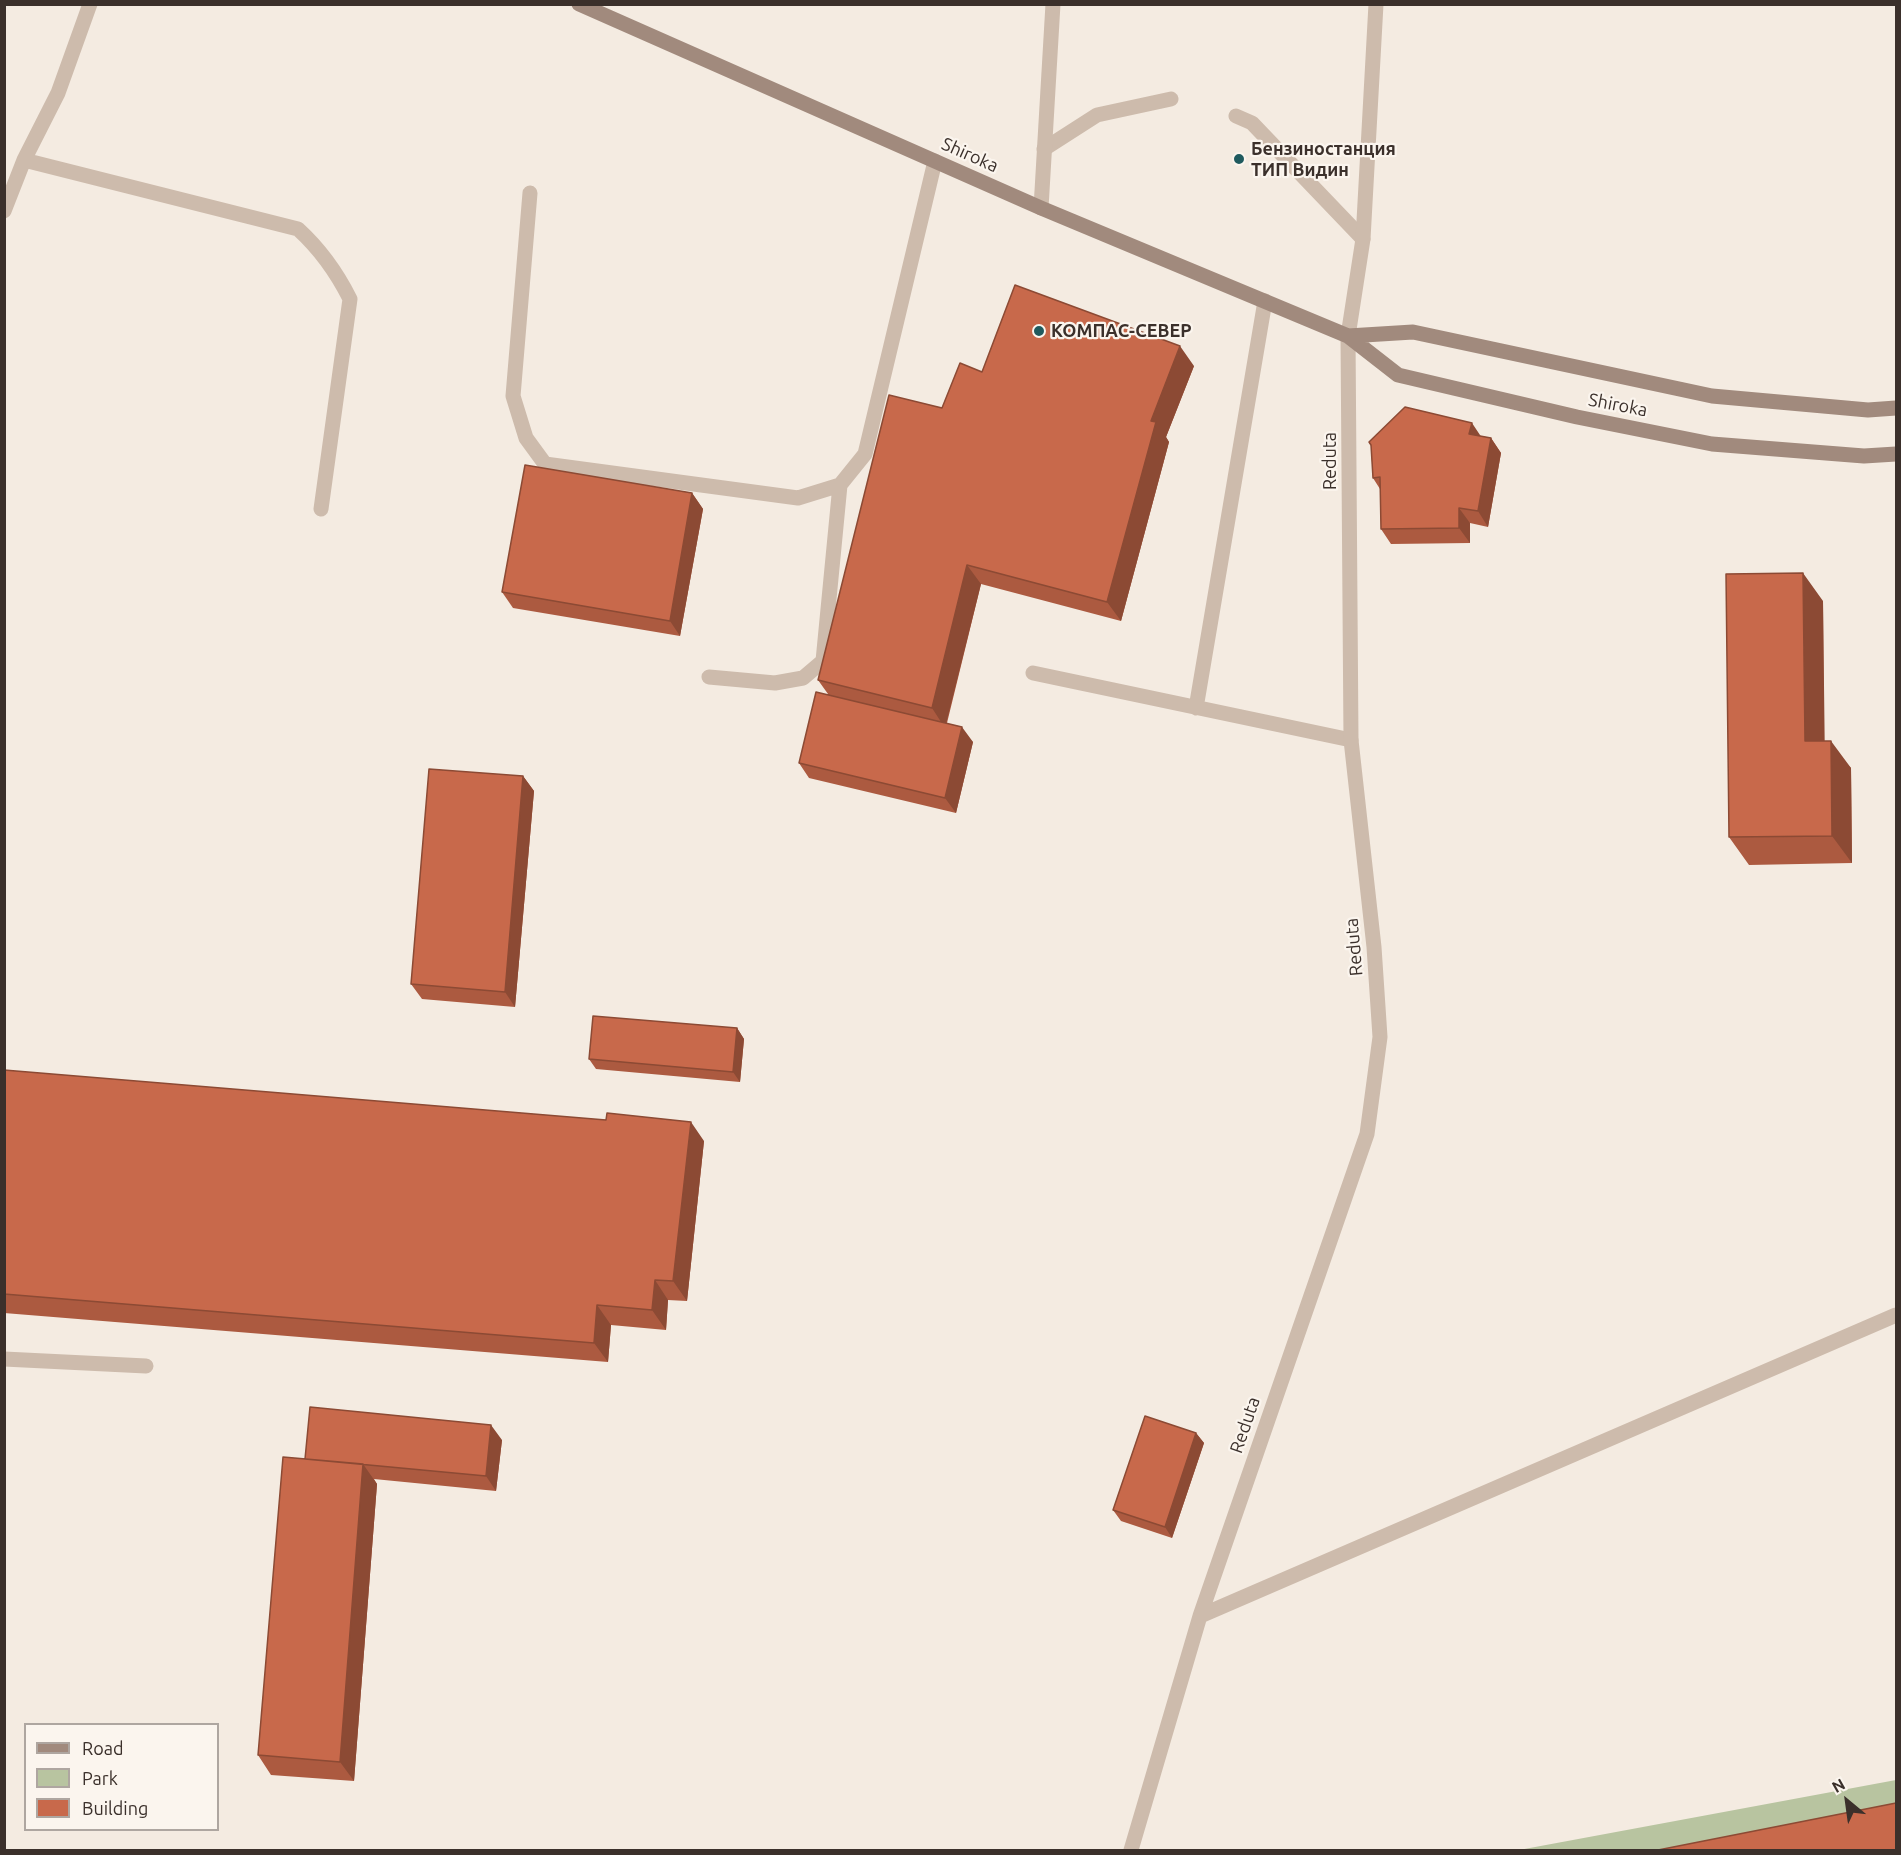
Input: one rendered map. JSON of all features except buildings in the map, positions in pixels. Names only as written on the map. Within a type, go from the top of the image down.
[{"type":"main road","name":"Shiroka","points":[[579,4],[1041,208],[1348,336],[1398,375],[1577,417],[1712,444],[1864,456],[1896,454]]},
{"type":"main road","name":"Shiroka","points":[[1348,336],[1413,332],[1712,396],[1868,410],[1896,408]]},
{"type":"street","points":[[4,211],[24,160],[58,93],[90,4]]},
{"type":"street","points":[[1041,208],[1053,4]]},
{"type":"street","name":"Reduta","points":[[1131,1851],[1200,1616],[1367,1134],[1380,1037],[1374,947],[1351,740],[1348,336],[1363,239],[1377,4]]},
{"type":"street","points":[[1044,149],[1097,115],[1171,99]]},
{"type":"street","points":[[1236,116],[1252,123],[1363,239]]},
{"type":"street","points":[[24,160],[298,229],[316,246],[338,275],[350,299],[321,509]]},
{"type":"street","points":[[709,677],[775,683],[803,678],[823,661],[840,485],[865,454],[935,161]]},
{"type":"street","points":[[530,193],[513,396],[525,438],[545,464],[798,498],[840,485]]},
{"type":"street","points":[[1196,708],[1265,301]]},
{"type":"street","points":[[1033,673],[1351,740]]},
{"type":"street","points":[[1200,1616],[1896,1315]]},
{"type":"street","points":[[4,1359],[146,1365]]},
{"type":"green space","points":[[1896,1780],[1896,1850],[1519,1850]]},
{"type":"place","name":"Бензиностанция ТИП Видин","points":[[1239,159]]},
{"type":"place","name":"КОМПАС-СЕВЕР","points":[[1039,331]]}]
